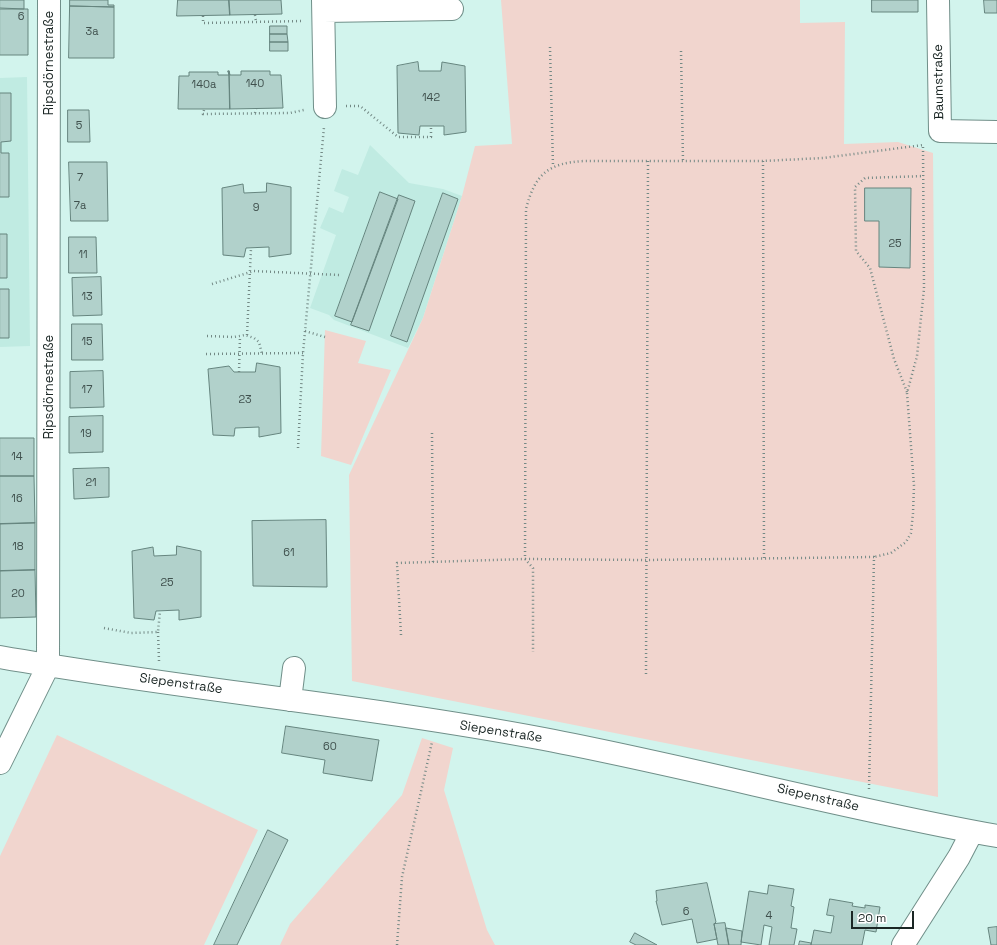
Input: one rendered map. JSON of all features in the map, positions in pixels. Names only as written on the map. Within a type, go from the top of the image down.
[{"type":"street","name":"Ripsdörnestraße","points":[[0,763],[48,666],[49,0]]},
{"type":"street","name":"Baumstraße","points":[[938,0],[940,132],[997,132]]},
{"type":"street","points":[[324,107],[324,11],[452,9]]},
{"type":"street","name":"Siepenstraße","points":[[0,658],[290,700],[542,739],[653,761],[869,810],[997,836]]},
{"type":"street","points":[[290,700],[294,668]]},
{"type":"street","points":[[903,945],[959,857],[972,832]]},
{"type":"path","points":[[203,16],[203,23],[256,22],[324,11]]},
{"type":"path","points":[[255,15],[256,22]]},
{"type":"path","points":[[550,47],[553,166]]},
{"type":"path","points":[[680,51],[683,161]]},
{"type":"path","points":[[204,110],[203,114],[290,113],[324,107],[360,106],[398,136],[431,137],[431,126]]},
{"type":"path","points":[[298,448],[303,353],[324,141],[324,107]]},
{"type":"path","points":[[255,113],[256,109]]},
{"type":"path","points":[[533,652],[533,568],[525,559],[526,209],[530,196],[537,182],[553,166],[564,162],[578,161],[763,161],[823,158],[923,145],[924,290],[917,356],[907,393]]},
{"type":"path","points":[[646,674],[648,161]]},
{"type":"path","points":[[763,161],[764,558]]},
{"type":"path","points":[[400,635],[397,563],[525,559],[646,560],[874,557],[891,553],[906,542],[911,533],[914,486],[907,393],[894,359],[870,268],[856,251],[855,187],[865,178],[924,176]]},
{"type":"path","points":[[247,335],[251,248]]},
{"type":"path","points":[[212,284],[249,273],[263,271],[339,275]]},
{"type":"path","points":[[305,331],[325,337]]},
{"type":"path","points":[[207,336],[247,335],[259,342],[262,354]]},
{"type":"path","points":[[240,336],[240,372]]},
{"type":"path","points":[[206,354],[303,353]]},
{"type":"path","points":[[432,434],[433,562]]},
{"type":"path","points":[[869,810],[874,557]]},
{"type":"path","points":[[159,681],[158,632],[160,611]]},
{"type":"path","points":[[104,628],[131,633],[158,632]]},
{"type":"path","points":[[397,945],[399,901],[407,850],[424,771],[437,722]]},
{"type":"shaded area","points":[[501,0],[800,0],[800,23],[845,22],[844,144],[898,142],[933,153],[938,797],[352,681],[349,475],[423,318],[462,196],[475,146],[512,144]]},
{"type":"shaded area","points":[[27,77],[30,346],[0,347],[0,78]]},
{"type":"shaded area","points":[[370,145],[409,183],[443,189],[462,196],[423,318],[408,348],[334,320],[329,315],[310,308],[336,235],[320,228],[329,207],[343,213],[349,197],[334,191],[342,169],[358,175]]},
{"type":"shaded area","points":[[325,330],[366,341],[358,363],[391,370],[351,465],[321,456]]},
{"type":"shaded area","points":[[57,735],[258,830],[204,945],[0,945],[0,856]]},
{"type":"shaded area","points":[[422,738],[453,748],[444,790],[487,930],[495,945],[280,945],[290,924],[402,795]]},
{"type":"building","points":[[0,0],[24,0],[24,9],[0,8]]},
{"type":"building","points":[[70,0],[108,0],[108,5],[114,5],[114,7],[70,6]]},
{"type":"building","points":[[178,0],[229,0],[230,15],[177,16]]},
{"type":"building","points":[[229,0],[281,0],[282,14],[230,15]]},
{"type":"building","points":[[872,0],[918,0],[918,12],[872,12]]},
{"type":"building","points":[[984,0],[997,0],[997,13],[985,13]]},
{"type":"building","points":[[70,6],[114,7],[114,58],[69,58]]},
{"type":"building","points":[[0,9],[28,9],[28,55],[0,55]]},
{"type":"building","points":[[270,26],[287,26],[287,34],[270,34]]},
{"type":"building","points":[[270,34],[287,34],[288,42],[270,42]]},
{"type":"building","points":[[270,42],[288,42],[288,51],[270,51]]},
{"type":"building","points":[[418,62],[419,71],[441,71],[442,62],[465,66],[466,132],[444,135],[444,126],[420,126],[419,135],[398,133],[397,66]]},
{"type":"building","points":[[229,71],[230,109],[178,109],[179,76],[189,76],[189,72],[218,72],[218,75],[229,75]]},
{"type":"building","points":[[229,71],[230,75],[241,75],[241,71],[270,71],[270,75],[281,75],[283,108],[230,109]]},
{"type":"building","points":[[0,93],[11,93],[11,141],[1,142],[1,153],[9,153],[9,197],[0,197]]},
{"type":"building","points":[[68,110],[89,110],[90,142],[68,142]]},
{"type":"building","points":[[69,162],[107,162],[108,221],[71,221]]},
{"type":"building","points":[[267,183],[291,187],[291,254],[269,257],[269,247],[246,248],[244,257],[223,255],[222,188],[243,184],[244,193],[266,192]]},
{"type":"building","points":[[865,188],[911,188],[910,268],[879,267],[879,221],[865,221]]},
{"type":"building","points":[[380,192],[398,199],[352,322],[335,316]]},
{"type":"building","points":[[443,193],[458,199],[407,342],[391,336]]},
{"type":"building","points":[[399,195],[415,201],[369,331],[351,325]]},
{"type":"building","points":[[0,234],[7,234],[7,278],[0,278]]},
{"type":"building","points":[[69,237],[96,237],[97,273],[69,273]]},
{"type":"building","points":[[101,277],[102,315],[73,316],[72,278]]},
{"type":"building","points":[[0,289],[9,289],[9,338],[0,338]]},
{"type":"building","points":[[72,324],[102,324],[103,360],[72,360]]},
{"type":"building","points":[[257,363],[280,367],[281,433],[259,437],[259,427],[235,428],[234,436],[213,435],[208,369],[229,366],[234,372],[255,372]]},
{"type":"building","points":[[103,371],[104,407],[70,408],[70,372]]},
{"type":"building","points":[[103,416],[103,452],[69,453],[69,417]]},
{"type":"building","points":[[0,438],[34,438],[34,476],[0,476]]},
{"type":"building","points":[[109,468],[109,497],[74,499],[73,469]]},
{"type":"building","points":[[0,476],[34,476],[35,523],[0,524]]},
{"type":"building","points":[[326,520],[327,587],[253,586],[252,521]]},
{"type":"building","points":[[35,523],[35,570],[0,571],[0,524]]},
{"type":"building","points":[[177,546],[201,551],[201,617],[179,620],[179,610],[156,611],[154,620],[134,618],[132,551],[153,547],[154,556],[176,555]]},
{"type":"building","points":[[35,570],[36,617],[0,618],[0,571]]},
{"type":"building","points":[[286,726],[379,740],[372,781],[323,773],[325,760],[282,753]]},
{"type":"building","points":[[268,830],[288,840],[237,945],[214,945]]},
{"type":"building","points":[[707,883],[716,922],[714,924],[717,939],[697,943],[692,919],[662,925],[656,901],[656,891]]},
{"type":"building","points":[[769,885],[794,889],[791,906],[794,907],[791,928],[797,929],[794,945],[769,945],[772,927],[764,925],[761,945],[741,942],[749,891],[767,894]]},
{"type":"building","points":[[830,899],[853,903],[852,906],[865,908],[865,905],[880,907],[876,932],[865,930],[862,945],[811,945],[814,930],[831,933],[834,916],[827,915]]},
{"type":"building","points":[[725,923],[729,945],[718,945],[714,924]]},
{"type":"building","points":[[997,927],[997,945],[991,945],[988,928]]},
{"type":"building","points":[[726,928],[742,931],[741,945],[729,945]]},
{"type":"building","points":[[635,933],[657,945],[636,945],[630,942]]},
{"type":"building","points":[[800,941],[811,943],[811,945],[799,945]]}]
